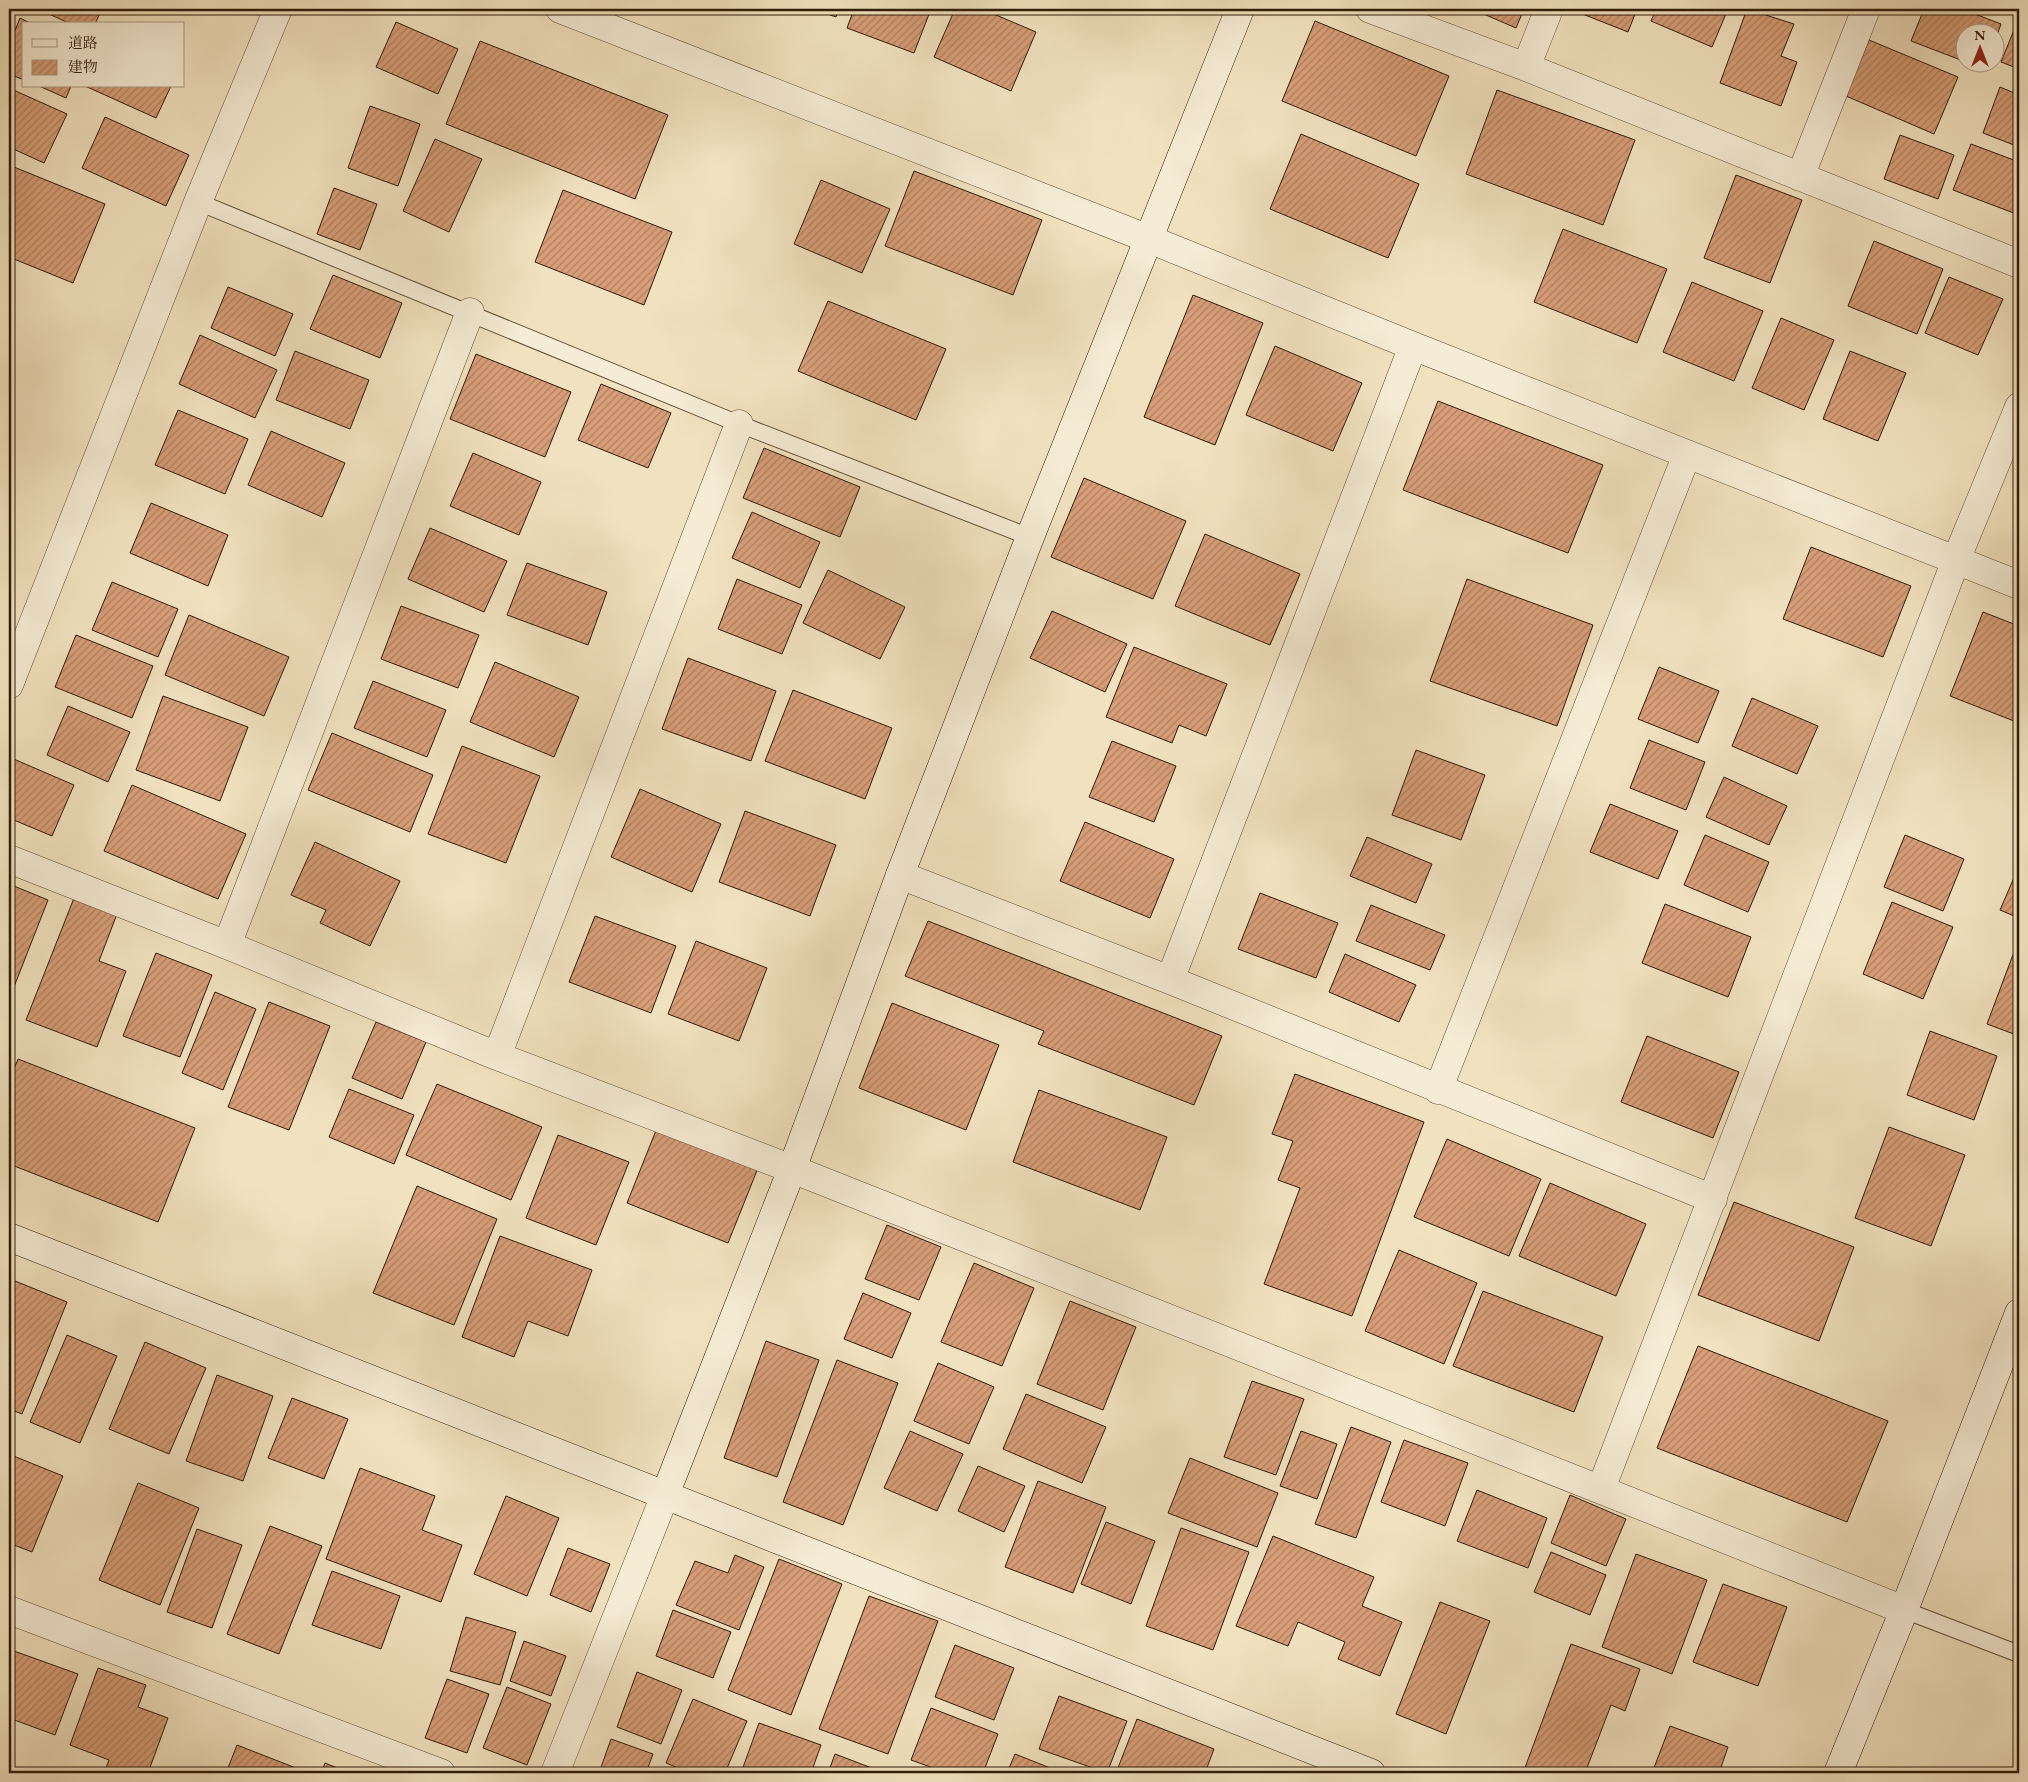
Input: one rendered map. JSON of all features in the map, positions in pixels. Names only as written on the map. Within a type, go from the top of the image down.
[{"type":"street","points":[[9,685],[198,202],[278,9]]},
{"type":"street","points":[[560,9],[1149,239],[1413,346],[2019,585]]},
{"type":"street","points":[[555,1773],[666,1495],[792,1169],[900,875],[1030,538],[1240,9]]},
{"type":"street","points":[[1370,9],[1526,67],[2019,264]]},
{"type":"street","points":[[1526,67],[1549,9]]},
{"type":"street","points":[[1800,177],[1866,9]]},
{"type":"street","points":[[227,945],[470,312]]},
{"type":"street","points":[[1170,980],[1413,346]]},
{"type":"street","points":[[1601,1489],[1956,560],[2019,407]]},
{"type":"street","points":[[497,1056],[739,424]]},
{"type":"street","points":[[1438,1090],[1687,454]]},
{"type":"street","points":[[9,860],[227,945],[497,1056],[792,1169],[1904,1610]]},
{"type":"street","points":[[900,875],[1170,980],[1438,1090],[1713,1199]]},
{"type":"street","points":[[9,1238],[1371,1773]]},
{"type":"street","points":[[1838,1773],[1904,1610],[2019,1313]]},
{"type":"street","points":[[9,1610],[441,1773]]},
{"type":"lane","points":[[198,202],[739,424],[1030,538]]},
{"type":"lane","points":[[1904,1610],[2019,1654]]},
{"type":"building","points":[[38,9],[102,9],[96,22],[67,22]]},
{"type":"building","points":[[813,9],[839,9],[836,17]]},
{"type":"building","points":[[854,9],[931,9],[914,53],[847,28]]},
{"type":"building","points":[[955,9],[982,9],[1036,32],[1011,91],[934,57]]},
{"type":"building","points":[[1472,9],[1524,9],[1516,28]]},
{"type":"building","points":[[1570,9],[1637,9],[1628,32]]},
{"type":"building","points":[[1656,9],[1728,9],[1712,47],[1651,21]]},
{"type":"building","points":[[1747,9],[1794,24],[1781,56],[1797,62],[1781,106],[1720,83]]},
{"type":"building","points":[[1924,9],[1962,9],[1996,22],[1956,22],[1956,58],[1911,41]]},
{"type":"building","points":[[20,18],[28,22],[22,22],[22,79],[9,74],[9,45]]},
{"type":"building","points":[[1315,21],[1449,76],[1416,156],[1282,101]]},
{"type":"building","points":[[396,22],[458,49],[438,94],[376,67]]},
{"type":"building","points":[[2016,25],[2019,26],[2019,69],[2006,64],[2006,50]]},
{"type":"building","points":[[1869,40],[1958,77],[1934,134],[1846,96]]},
{"type":"building","points":[[480,41],[668,115],[635,199],[446,124]]},
{"type":"building","points":[[2000,87],[2019,95],[2019,147],[1983,133]]},
{"type":"building","points":[[9,88],[67,114],[44,163],[9,147]]},
{"type":"building","points":[[44,88],[70,88],[66,98]]},
{"type":"building","points":[[89,88],[170,88],[156,118]]},
{"type":"building","points":[[1497,90],[1635,140],[1603,225],[1466,174]]},
{"type":"building","points":[[370,106],[420,124],[398,186],[348,168]]},
{"type":"building","points":[[105,117],[189,155],[166,206],[82,168]]},
{"type":"building","points":[[1301,134],[1419,184],[1388,258],[1270,209]]},
{"type":"building","points":[[1900,135],[1954,155],[1938,199],[1884,179]]},
{"type":"building","points":[[435,139],[482,159],[449,232],[403,211]]},
{"type":"building","points":[[1971,144],[2019,162],[2019,215],[1953,190]]},
{"type":"building","points":[[9,165],[105,204],[73,283],[9,257]]},
{"type":"building","points":[[914,171],[1042,220],[1013,295],[885,246]]},
{"type":"building","points":[[1736,175],[1802,200],[1770,283],[1704,258]]},
{"type":"building","points":[[821,180],[890,209],[862,273],[794,244]]},
{"type":"building","points":[[334,188],[377,204],[360,250],[317,234]]},
{"type":"building","points":[[563,190],[672,232],[644,305],[535,262]]},
{"type":"building","points":[[1563,229],[1667,269],[1637,343],[1534,302]]},
{"type":"building","points":[[1874,241],[1943,269],[1917,334],[1848,306]]},
{"type":"building","points":[[333,275],[402,303],[380,358],[310,329]]},
{"type":"building","points":[[1949,277],[2003,299],[1978,355],[1925,333]]},
{"type":"building","points":[[1692,282],[1763,311],[1734,381],[1663,352]]},
{"type":"building","points":[[228,287],[293,314],[275,356],[211,328]]},
{"type":"building","points":[[1193,295],[1263,323],[1215,445],[1144,417]]},
{"type":"building","points":[[828,301],[946,349],[916,420],[798,371]]},
{"type":"building","points":[[1781,318],[1834,340],[1804,410],[1752,388]]},
{"type":"building","points":[[200,335],[277,370],[255,418],[179,384]]},
{"type":"building","points":[[1275,346],[1362,383],[1333,451],[1246,415]]},
{"type":"building","points":[[295,351],[369,380],[350,429],[276,400]]},
{"type":"building","points":[[1850,351],[1906,373],[1878,441],[1823,419]]},
{"type":"building","points":[[476,354],[571,392],[545,457],[450,419]]},
{"type":"building","points":[[601,384],[671,413],[648,468],[578,440]]},
{"type":"building","points":[[1438,401],[1603,465],[1568,553],[1403,490]]},
{"type":"building","points":[[178,410],[248,439],[225,494],[155,465]]},
{"type":"building","points":[[271,431],[345,463],[322,517],[248,485]]},
{"type":"building","points":[[764,448],[860,487],[840,537],[743,498]]},
{"type":"building","points":[[473,453],[541,482],[519,535],[450,506]]},
{"type":"building","points":[[1084,478],[1186,521],[1153,599],[1051,557]]},
{"type":"building","points":[[151,503],[228,535],[208,586],[130,553]]},
{"type":"building","points":[[752,512],[820,542],[800,588],[732,558]]},
{"type":"building","points":[[430,528],[507,561],[484,612],[408,579]]},
{"type":"building","points":[[1205,534],[1300,574],[1270,645],[1175,606]]},
{"type":"building","points":[[1811,547],[1911,586],[1883,657],[1783,619]]},
{"type":"building","points":[[527,563],[607,592],[588,645],[507,615]]},
{"type":"building","points":[[828,570],[905,607],[880,659],[803,623]]},
{"type":"building","points":[[737,579],[802,605],[782,654],[718,629]]},
{"type":"building","points":[[1467,579],[1593,625],[1557,726],[1430,681]]},
{"type":"building","points":[[112,582],[178,609],[158,657],[92,630]]},
{"type":"building","points":[[401,606],[479,635],[458,688],[381,659]]},
{"type":"building","points":[[1052,611],[1127,644],[1105,692],[1030,658]]},
{"type":"building","points":[[1983,612],[2019,626],[2019,723],[1950,696]]},
{"type":"building","points":[[189,615],[289,657],[264,716],[165,675]]},
{"type":"building","points":[[76,635],[153,666],[132,718],[55,687]]},
{"type":"building","points":[[1134,647],[1227,684],[1206,736],[1179,725],[1172,743],[1106,717]]},
{"type":"building","points":[[688,658],[776,691],[751,761],[662,729]]},
{"type":"building","points":[[495,662],[579,697],[554,757],[470,722]]},
{"type":"building","points":[[1659,667],[1719,691],[1698,743],[1638,719]]},
{"type":"building","points":[[373,681],[446,710],[427,757],[354,728]]},
{"type":"building","points":[[793,690],[892,728],[865,799],[765,761]]},
{"type":"building","points":[[163,696],[248,727],[220,801],[136,770]]},
{"type":"building","points":[[1752,698],[1818,726],[1797,774],[1732,746]]},
{"type":"building","points":[[68,706],[130,732],[108,782],[47,755]]},
{"type":"building","points":[[332,733],[433,775],[410,832],[308,790]]},
{"type":"building","points":[[1649,740],[1705,762],[1686,810],[1630,788]]},
{"type":"building","points":[[1112,741],[1176,766],[1154,822],[1089,797]]},
{"type":"building","points":[[462,746],[540,776],[506,863],[428,834]]},
{"type":"building","points":[[1416,750],[1485,775],[1461,840],[1392,815]]},
{"type":"building","points":[[9,757],[74,785],[52,836],[9,818]]},
{"type":"building","points":[[1724,777],[1787,806],[1769,845],[1706,817]]},
{"type":"building","points":[[132,785],[246,834],[218,899],[104,851]]},
{"type":"building","points":[[640,789],[721,824],[692,892],[611,857]]},
{"type":"building","points":[[1610,804],[1678,831],[1658,879],[1590,852]]},
{"type":"building","points":[[745,811],[836,845],[810,916],[719,882]]},
{"type":"building","points":[[1085,822],[1174,859],[1150,918],[1060,881]]},
{"type":"building","points":[[1705,835],[1769,862],[1748,912],[1684,885]]},
{"type":"building","points":[[1905,835],[1964,859],[1943,911],[1884,887]]},
{"type":"building","points":[[1367,837],[1432,864],[1416,903],[1350,876]]},
{"type":"building","points":[[315,842],[400,881],[370,946],[320,923],[326,910],[291,895]]},
{"type":"building","points":[[2019,866],[2019,918],[2000,910]]},
{"type":"building","points":[[9,884],[48,900],[10,997],[9,996]]},
{"type":"building","points":[[1260,893],[1338,923],[1316,978],[1238,949]]},
{"type":"building","points":[[74,898],[117,914],[99,961],[126,971],[97,1047],[26,1020]]},
{"type":"building","points":[[1892,902],[1953,927],[1923,999],[1863,974]]},
{"type":"building","points":[[1665,904],[1751,937],[1728,997],[1642,963]]},
{"type":"building","points":[[1371,905],[1445,935],[1430,970],[1356,941]]},
{"type":"building","points":[[595,916],[676,946],[651,1013],[569,982]]},
{"type":"building","points":[[928,921],[1222,1036],[1194,1105],[1038,1044],[1044,1031],[905,976]]},
{"type":"building","points":[[696,941],[767,968],[739,1041],[668,1014]]},
{"type":"building","points":[[2017,944],[2019,944],[2019,1036],[1987,1024]]},
{"type":"building","points":[[156,953],[212,975],[180,1057],[123,1036]]},
{"type":"building","points":[[1345,954],[1416,985],[1399,1022],[1329,992]]},
{"type":"building","points":[[215,992],[256,1009],[223,1090],[182,1073]]},
{"type":"building","points":[[269,1002],[330,1026],[289,1130],[228,1107]]},
{"type":"building","points":[[892,1003],[999,1045],[966,1130],[859,1088]]},
{"type":"building","points":[[376,1022],[426,1042],[402,1099],[352,1078]]},
{"type":"building","points":[[1930,1031],[1997,1056],[1974,1120],[1907,1095]]},
{"type":"building","points":[[1647,1036],[1739,1072],[1713,1138],[1621,1102]]},
{"type":"building","points":[[18,1059],[195,1128],[158,1222],[9,1164],[9,1081]]},
{"type":"building","points":[[1295,1074],[1424,1122],[1352,1316],[1264,1284],[1300,1188],[1278,1180],[1293,1141],[1272,1134]]},
{"type":"building","points":[[437,1084],[542,1127],[511,1200],[406,1155]]},
{"type":"building","points":[[349,1089],[414,1115],[394,1164],[329,1137]]},
{"type":"building","points":[[1039,1090],[1167,1137],[1140,1210],[1013,1162]]},
{"type":"building","points":[[1889,1127],[1965,1155],[1931,1246],[1855,1218]]},
{"type":"building","points":[[657,1128],[758,1168],[728,1243],[627,1203]]},
{"type":"building","points":[[558,1135],[629,1162],[596,1245],[526,1218]]},
{"type":"building","points":[[1447,1139],[1541,1179],[1509,1256],[1414,1217]]},
{"type":"building","points":[[1550,1183],[1646,1224],[1616,1296],[1519,1256]]},
{"type":"building","points":[[417,1186],[497,1219],[454,1325],[373,1293]]},
{"type":"building","points":[[1734,1202],[1854,1247],[1819,1341],[1698,1295]]},
{"type":"building","points":[[887,1225],[941,1247],[919,1300],[865,1279]]},
{"type":"building","points":[[500,1236],[592,1270],[568,1336],[528,1321],[514,1357],[462,1337]]},
{"type":"building","points":[[1399,1250],[1477,1283],[1444,1364],[1365,1331]]},
{"type":"building","points":[[974,1263],[1034,1288],[1002,1366],[941,1342]]},
{"type":"building","points":[[10,1279],[67,1302],[22,1414],[9,1409]]},
{"type":"building","points":[[1483,1291],[1603,1337],[1574,1412],[1453,1366]]},
{"type":"building","points":[[863,1293],[911,1313],[892,1358],[844,1339]]},
{"type":"building","points":[[1070,1301],[1136,1327],[1103,1410],[1037,1384]]},
{"type":"building","points":[[67,1335],[117,1356],[80,1443],[30,1422]]},
{"type":"building","points":[[766,1341],[819,1360],[777,1477],[724,1458]]},
{"type":"building","points":[[145,1342],[206,1368],[169,1454],[109,1429]]},
{"type":"building","points":[[1698,1346],[1888,1421],[1847,1522],[1657,1448]]},
{"type":"building","points":[[837,1360],[898,1383],[843,1525],[783,1502]]},
{"type":"building","points":[[938,1363],[994,1387],[969,1444],[914,1421]]},
{"type":"building","points":[[217,1375],[273,1396],[243,1481],[186,1461]]},
{"type":"building","points":[[1252,1381],[1304,1399],[1276,1475],[1224,1457]]},
{"type":"building","points":[[1026,1394],[1106,1427],[1082,1483],[1003,1449]]},
{"type":"building","points":[[292,1398],[348,1419],[324,1479],[268,1458]]},
{"type":"building","points":[[1351,1427],[1391,1442],[1356,1538],[1315,1524]]},
{"type":"building","points":[[910,1431],[963,1454],[937,1511],[884,1488]]},
{"type":"building","points":[[1301,1431],[1337,1444],[1317,1499],[1280,1486]]},
{"type":"building","points":[[1404,1440],[1468,1463],[1445,1526],[1381,1502]]},
{"type":"building","points":[[11,1455],[63,1476],[32,1552],[9,1543],[9,1460]]},
{"type":"building","points":[[1190,1458],[1278,1493],[1257,1547],[1168,1513]]},
{"type":"building","points":[[978,1466],[1025,1486],[1004,1532],[958,1511]]},
{"type":"building","points":[[360,1468],[435,1496],[422,1530],[462,1545],[441,1602],[326,1559]]},
{"type":"building","points":[[1038,1481],[1106,1507],[1073,1593],[1005,1567]]},
{"type":"building","points":[[138,1483],[199,1508],[160,1605],[99,1580]]},
{"type":"building","points":[[1477,1490],[1547,1518],[1528,1568],[1457,1541]]},
{"type":"building","points":[[1570,1495],[1626,1519],[1606,1566],[1551,1543]]},
{"type":"building","points":[[506,1496],[559,1518],[527,1596],[474,1574]]},
{"type":"building","points":[[1106,1522],[1155,1541],[1131,1604],[1081,1584]]},
{"type":"building","points":[[270,1526],[322,1546],[279,1654],[227,1634]]},
{"type":"building","points":[[1181,1528],[1249,1552],[1213,1650],[1146,1626]]},
{"type":"building","points":[[197,1529],[242,1545],[212,1628],[167,1612]]},
{"type":"building","points":[[1273,1536],[1374,1577],[1362,1606],[1402,1622],[1380,1676],[1338,1659],[1345,1642],[1298,1622],[1288,1646],[1236,1626]]},
{"type":"building","points":[[568,1548],[610,1564],[591,1612],[550,1595]]},
{"type":"building","points":[[1551,1552],[1606,1575],[1590,1615],[1534,1592]]},
{"type":"building","points":[[1636,1554],[1707,1580],[1672,1674],[1602,1647]]},
{"type":"building","points":[[735,1555],[764,1567],[739,1630],[676,1605],[695,1561],[728,1573]]},
{"type":"building","points":[[779,1559],[842,1584],[791,1715],[728,1690]]},
{"type":"building","points":[[332,1571],[400,1596],[381,1649],[312,1625]]},
{"type":"building","points":[[1723,1584],[1787,1607],[1758,1686],[1693,1662]]},
{"type":"building","points":[[869,1596],[938,1621],[888,1754],[819,1729]]},
{"type":"building","points":[[1440,1602],[1490,1621],[1446,1734],[1396,1714]]},
{"type":"building","points":[[673,1610],[731,1632],[713,1678],[656,1656]]},
{"type":"building","points":[[466,1617],[516,1632],[500,1685],[450,1671]]},
{"type":"building","points":[[524,1641],[566,1656],[551,1696],[510,1681]]},
{"type":"building","points":[[1571,1644],[1640,1669],[1625,1711],[1611,1705],[1585,1773],[1523,1773]]},
{"type":"building","points":[[955,1645],[1014,1668],[994,1720],[935,1697]]},
{"type":"building","points":[[14,1651],[78,1674],[55,1735],[9,1718],[9,1665]]},
{"type":"building","points":[[98,1668],[146,1685],[138,1707],[168,1718],[148,1773],[120,1773],[106,1768],[109,1760],[70,1745]]},
{"type":"building","points":[[637,1672],[682,1690],[661,1744],[617,1727]]},
{"type":"building","points":[[447,1679],[489,1694],[467,1753],[425,1738]]},
{"type":"building","points":[[507,1687],[551,1704],[527,1765],[483,1748]]},
{"type":"building","points":[[1059,1696],[1127,1721],[1107,1773],[1039,1749]]},
{"type":"building","points":[[693,1699],[747,1721],[725,1773],[690,1773],[666,1763]]},
{"type":"building","points":[[931,1708],[998,1734],[983,1773],[947,1773],[911,1760]]},
{"type":"building","points":[[1137,1719],[1214,1749],[1205,1773],[1116,1773]]},
{"type":"building","points":[[759,1723],[821,1745],[811,1773],[741,1773]]},
{"type":"building","points":[[1670,1726],[1728,1747],[1719,1773],[1652,1773]]},
{"type":"building","points":[[611,1739],[653,1754],[646,1773],[599,1773]]},
{"type":"building","points":[[237,1745],[301,1770],[300,1773],[226,1773]]},
{"type":"building","points":[[835,1754],[885,1773],[828,1773]]},
{"type":"building","points":[[1015,1754],[1063,1773],[1007,1773]]},
{"type":"building","points":[[325,1763],[350,1773],[321,1773]]},
{"type":"building","points":[[9,1766],[14,1768],[12,1773],[9,1773]]}]
